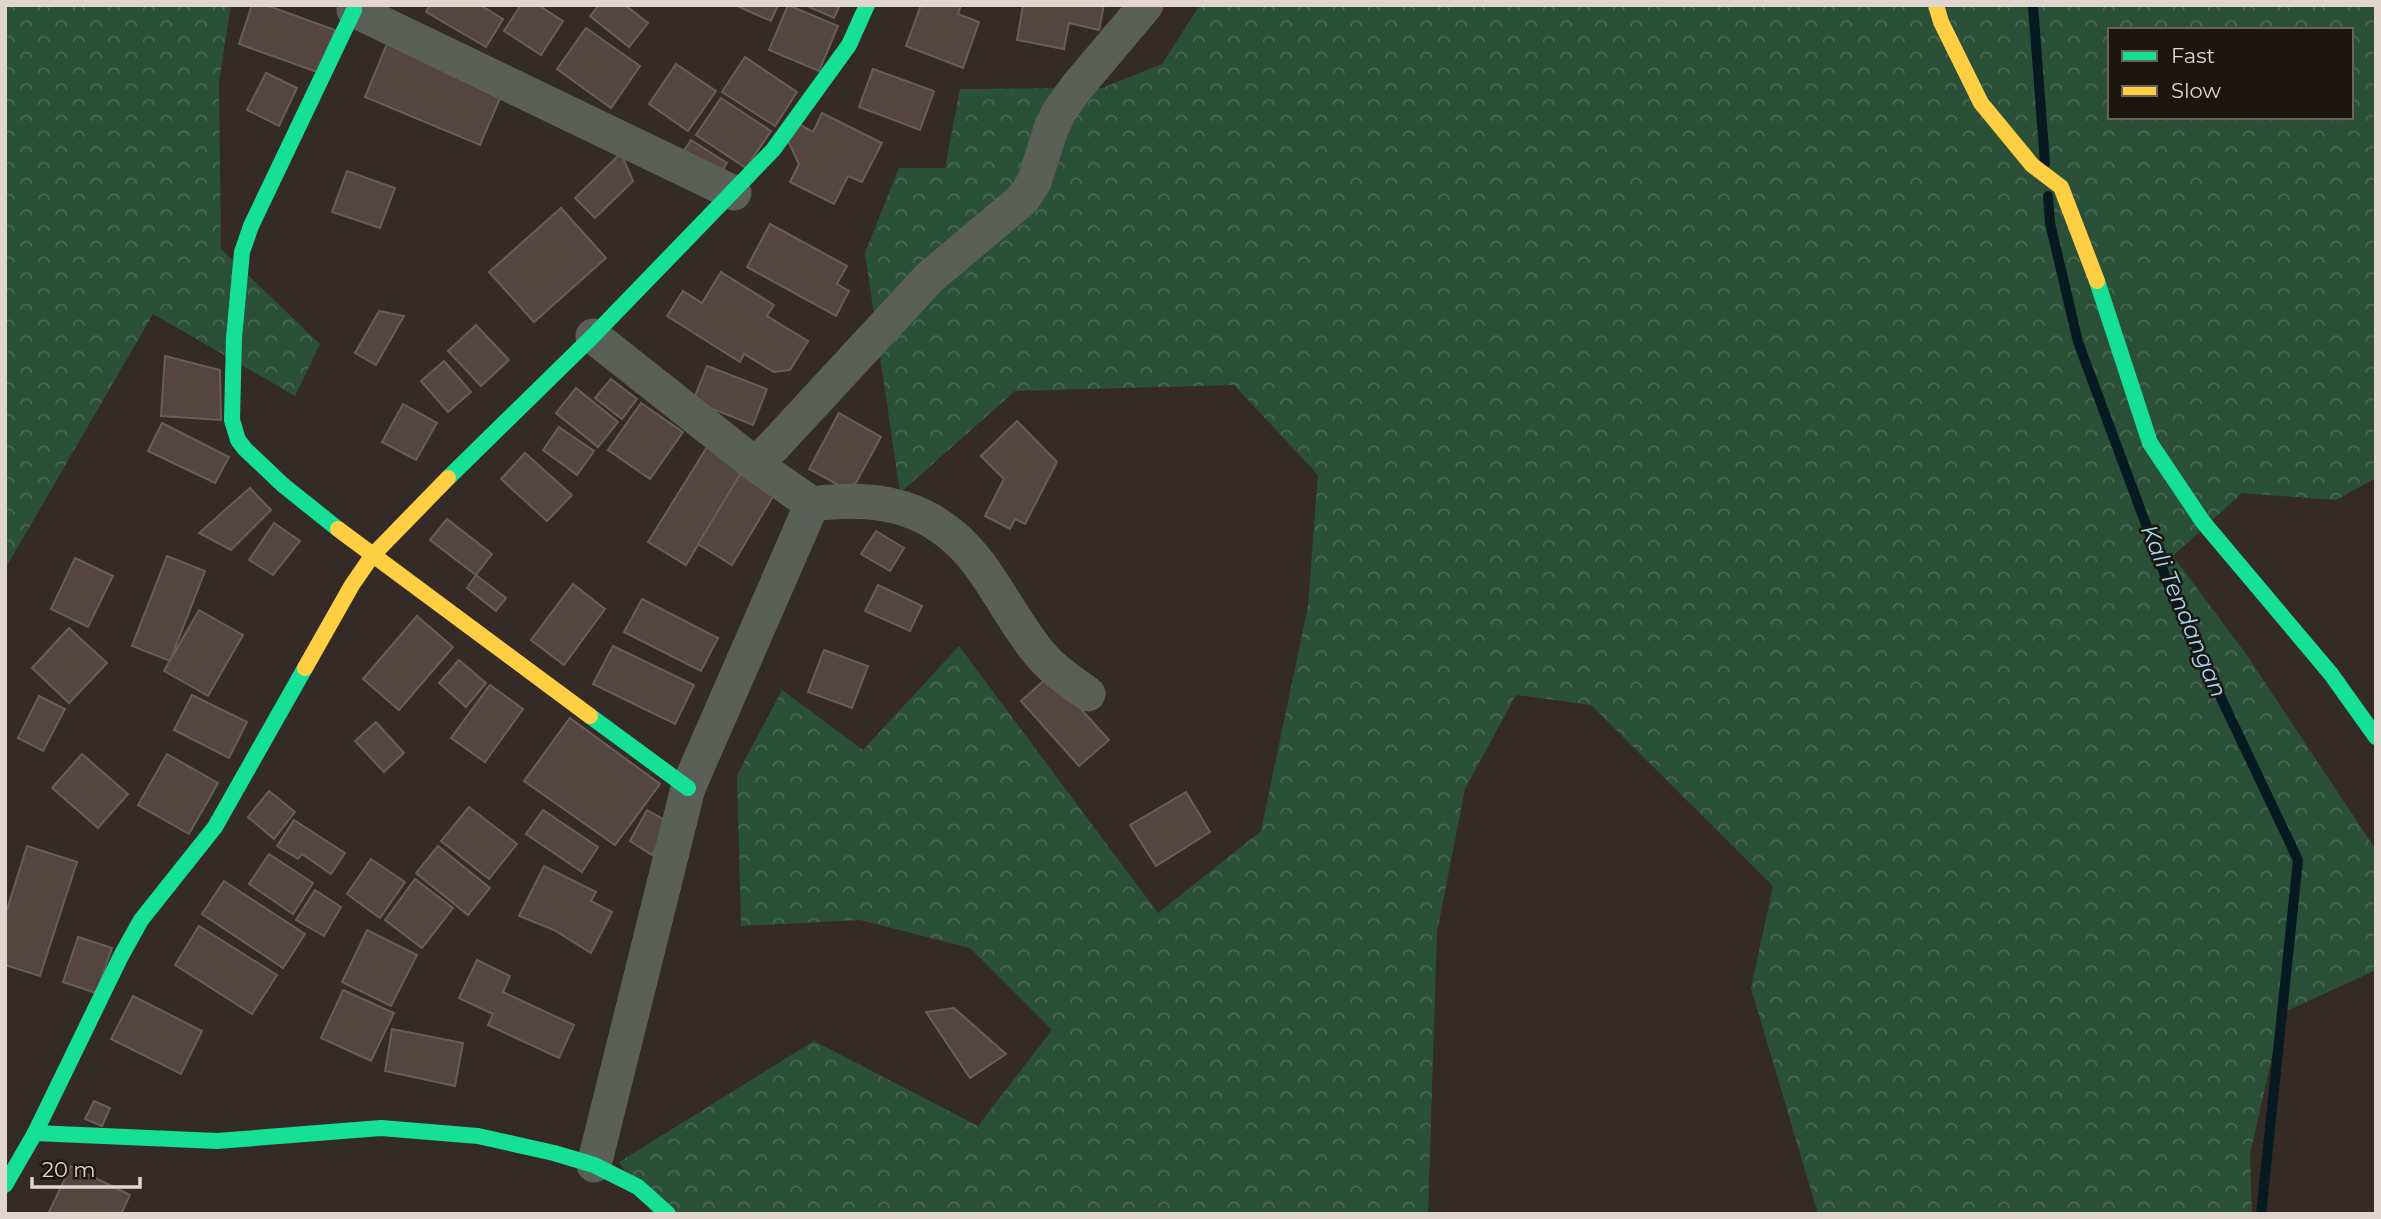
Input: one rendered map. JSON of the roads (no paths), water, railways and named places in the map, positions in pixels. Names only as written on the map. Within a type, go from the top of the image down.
[{"type":"street","points":[[5,1185],[35,1133],[141,920],[215,827],[352,585],[372,556],[472,453],[593,336],[773,150],[849,45],[867,5]]},
{"type":"street","points":[[756,465],[930,277],[1023,199],[1037,173],[1059,112],[1146,5]]},
{"type":"street","points":[[1936,5],[1941,22],[1982,103],[2032,166],[2061,187],[2092,265],[2150,443],[2203,523],[2331,674],[2376,737]]},
{"type":"street","points":[[688,788],[372,556],[283,485],[245,449],[238,440],[232,420],[234,338],[242,252],[251,226],[355,8],[734,193]]},
{"type":"street","points":[[593,336],[756,465],[812,504],[840,500],[882,502],[913,512],[935,523],[977,562],[1039,653],[1088,694]]},
{"type":"street","points":[[594,1165],[688,788],[812,504]]},
{"type":"street","points":[[35,1133],[217,1141],[381,1128],[478,1136],[594,1165],[638,1187],[668,1214]]},
{"type":"waterway","name":"Kali Tendangan","points":[[2033,5],[2045,163]]},
{"type":"waterway","name":"Kali Tendangan","points":[[2048,196],[2050,223],[2078,342],[2173,597],[2298,860],[2261,1214]]}]
